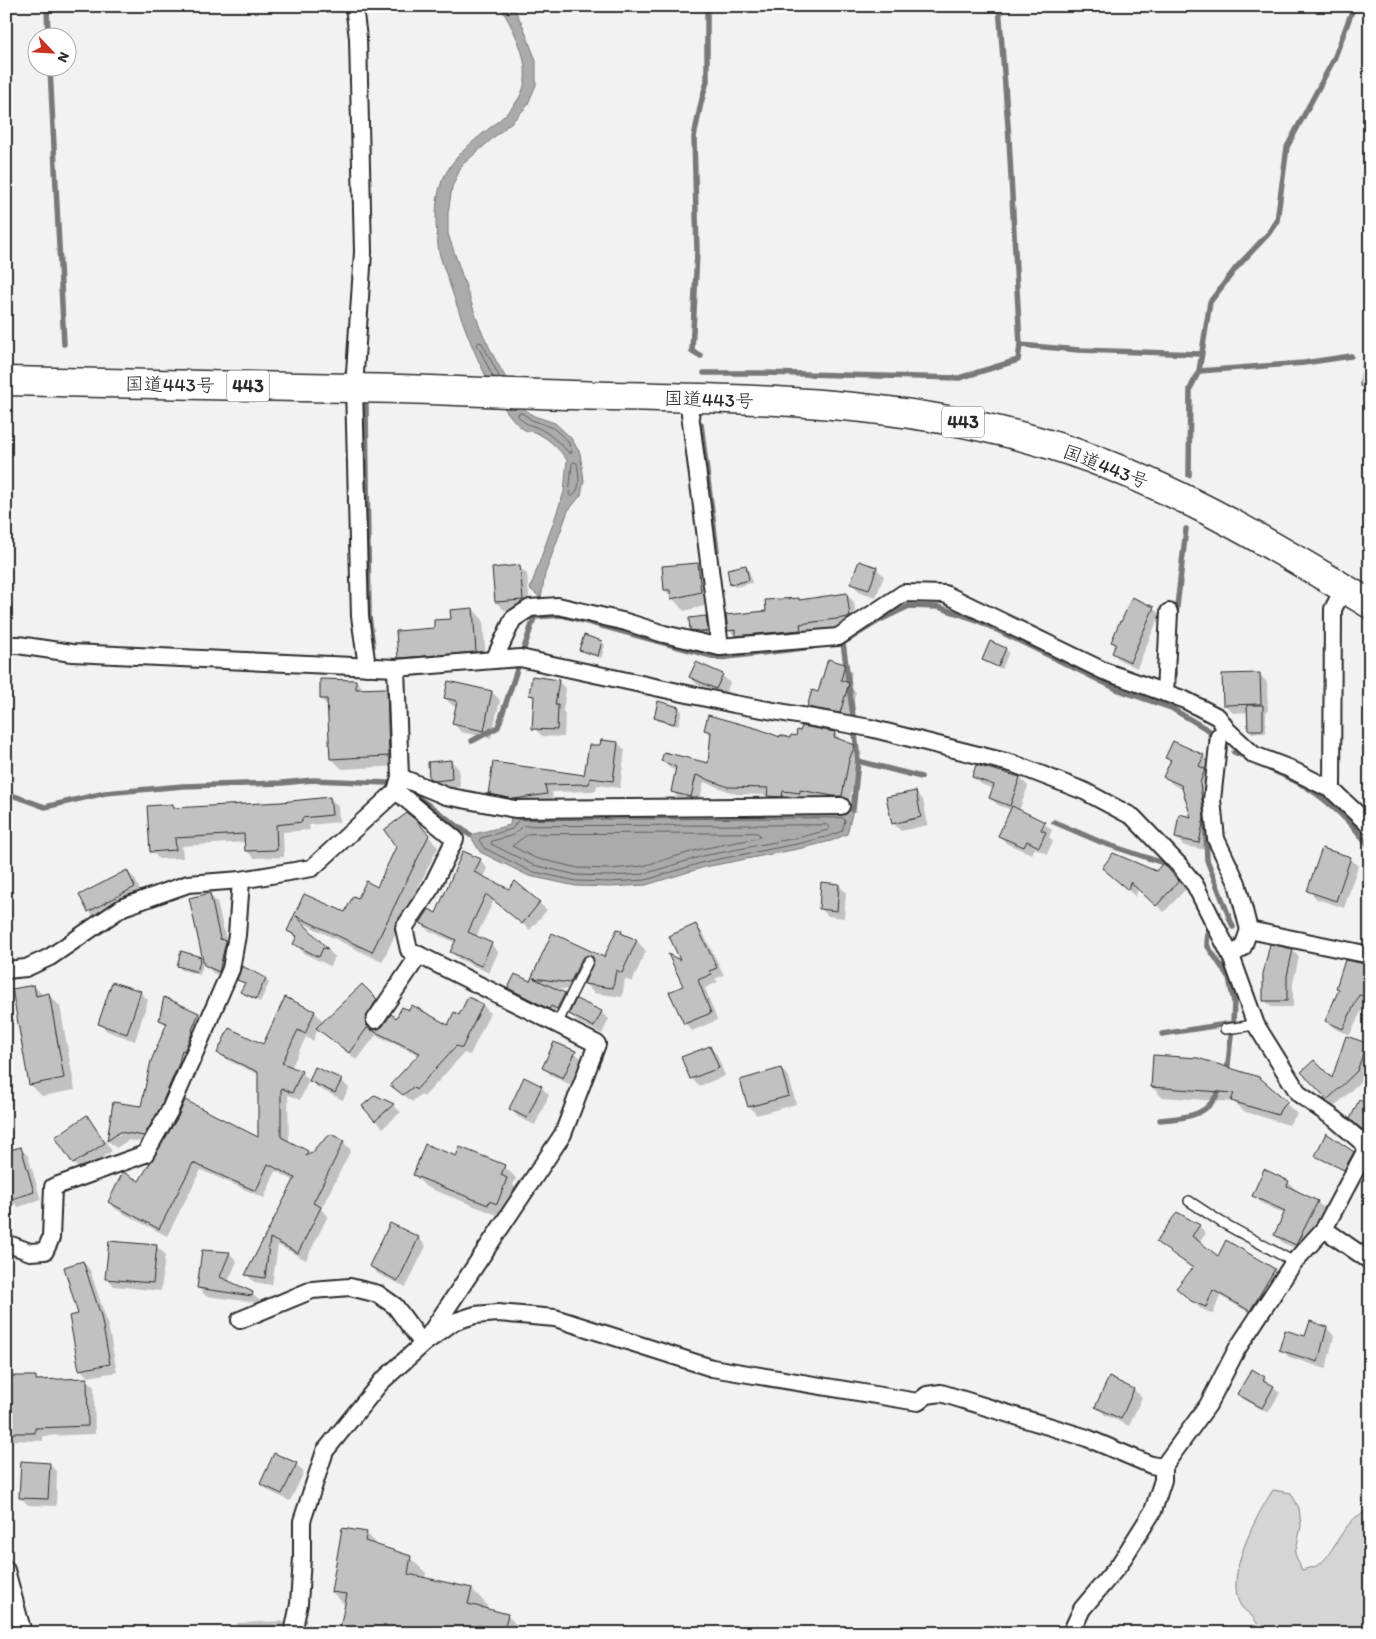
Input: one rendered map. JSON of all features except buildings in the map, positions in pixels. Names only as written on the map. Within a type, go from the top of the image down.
[{"type":"highway","name":"国道443号","points":[[6,381],[354,388],[688,398],[847,405],[943,418],[1036,440],[1108,464],[1172,492],[1323,575],[1370,604]]},
{"type":"street","points":[[354,6],[358,38],[363,252],[354,388],[360,616],[368,667]]},
{"type":"street","points":[[688,398],[720,647]]},
{"type":"street","points":[[1332,790],[1332,609],[1344,588]]},
{"type":"street","points":[[494,660],[513,619],[530,608],[558,606],[720,647],[838,637],[904,593],[945,594],[1104,671],[1186,700],[1218,717],[1227,730],[1254,755],[1288,768],[1332,790],[1370,826]]},
{"type":"street","points":[[1165,693],[1169,612]]},
{"type":"street","points":[[6,645],[72,653],[396,668],[520,658],[734,704],[870,728],[1014,764],[1084,791],[1133,817],[1179,865],[1195,885],[1231,956],[1248,1026],[1299,1094],[1335,1119],[1368,1148],[1324,1229],[1294,1262],[1237,1349],[1208,1405],[1163,1467],[1163,1480],[1152,1511],[1119,1565],[1082,1609],[1071,1633]]},
{"type":"street","points":[[396,668],[398,784],[455,839],[432,886],[404,928],[409,950],[597,1044],[563,1134],[423,1344]]},
{"type":"street","points":[[1227,730],[1219,736],[1212,800],[1216,839],[1238,883],[1249,930],[1243,946],[1231,956]]},
{"type":"street","points":[[398,784],[446,796],[515,809],[841,806]]},
{"type":"street","points":[[6,970],[26,968],[50,957],[123,906],[188,884],[241,880],[312,868],[398,784]]},
{"type":"street","points":[[6,1243],[30,1252],[45,1252],[51,1238],[53,1187],[144,1154],[169,1112],[231,969],[237,935],[241,880]]},
{"type":"street","points":[[1249,930],[1370,955]]},
{"type":"street","points":[[375,1020],[419,955]]},
{"type":"street","points":[[1324,1229],[1370,1261]]},
{"type":"street","points":[[240,1320],[312,1290],[350,1287],[378,1294],[395,1306],[423,1344]]},
{"type":"street","points":[[293,1633],[299,1604],[302,1521],[325,1451],[381,1382],[423,1344],[453,1322],[475,1315],[498,1313],[555,1318],[712,1368],[918,1402],[927,1395],[941,1393],[1087,1438],[1151,1465],[1163,1467]]},
{"type":"street","points":[[6,1570],[23,1633]]},
{"type":"lane","points":[[556,1024],[588,961]]},
{"type":"lane","points":[[1225,1029],[1248,1026]]},
{"type":"lane","points":[[1188,1201],[1221,1222],[1294,1262]]},
{"type":"shaded area","points":[[1273,1490],[1291,1493],[1299,1508],[1301,1526],[1295,1554],[1302,1570],[1321,1563],[1348,1525],[1355,1518],[1370,1512],[1370,1633],[1262,1633],[1252,1616],[1242,1607],[1237,1594],[1236,1579],[1239,1563],[1251,1530]]},
{"type":"water","points":[[500,6],[513,6],[523,26],[536,61],[536,85],[527,106],[514,120],[462,165],[452,187],[448,213],[448,234],[480,328],[523,408],[534,416],[555,423],[571,438],[580,453],[584,480],[581,495],[568,511],[545,574],[541,598],[530,589],[564,492],[567,460],[547,439],[519,426],[506,411],[494,392],[462,320],[440,257],[437,234],[436,216],[439,189],[449,169],[465,149],[510,110],[524,87],[525,75],[522,51],[512,27]]},
{"type":"water","points":[[846,809],[853,810],[847,834],[831,841],[705,867],[646,885],[576,886],[529,876],[480,852],[470,835],[510,825],[511,815],[839,814]]},
{"type":"waterway","points":[[47,6],[48,28]]},
{"type":"waterway","points":[[701,356],[692,351],[697,252],[694,137],[707,81],[707,6]]},
{"type":"waterway","points":[[704,373],[959,378],[1018,360],[1020,345],[1009,139],[999,6]]},
{"type":"waterway","points":[[1189,475],[1190,389],[1199,371],[1210,302],[1236,268],[1269,233],[1277,221],[1287,147],[1334,59],[1354,6]]},
{"type":"waterway","points":[[51,78],[64,344]]},
{"type":"waterway","points":[[1020,345],[1079,350],[1201,354]]},
{"type":"waterway","points":[[1199,371],[1304,363],[1351,356]]},
{"type":"waterway","points":[[1365,361],[1362,385],[1370,388]]},
{"type":"waterway","points":[[366,406],[369,616],[373,646]]},
{"type":"waterway","points":[[701,424],[717,551]]},
{"type":"waterway","points":[[1176,615],[1186,529]]},
{"type":"waterway","points":[[836,644],[843,643],[880,620],[909,606],[938,607],[977,620],[1119,690],[1171,708],[1210,731],[1211,742]]},
{"type":"waterway","points":[[472,741],[498,727],[535,615]]},
{"type":"waterway","points":[[534,617],[562,615],[719,658],[812,647]]},
{"type":"waterway","points":[[843,643],[853,716]]},
{"type":"waterway","points":[[1174,667],[1174,682]]},
{"type":"waterway","points":[[853,810],[858,761],[855,734]]},
{"type":"waterway","points":[[1234,752],[1248,758]]},
{"type":"waterway","points":[[858,761],[921,777]]},
{"type":"waterway","points":[[1270,769],[1294,780],[1325,800],[1370,847]]},
{"type":"waterway","points":[[6,793],[45,807],[105,793],[183,786],[282,783],[313,780],[388,783]]},
{"type":"waterway","points":[[413,794],[470,835]]},
{"type":"waterway","points":[[1205,811],[1207,860],[1233,927]]},
{"type":"waterway","points":[[1054,822],[1103,843],[1172,866]]},
{"type":"waterway","points":[[1162,1034],[1233,1023],[1234,1002],[1229,978],[1207,945],[1208,927],[1205,921]]},
{"type":"waterway","points":[[1227,1074],[1232,1026]]},
{"type":"waterway","points":[[1160,1120],[1189,1116],[1204,1110],[1216,1097],[1221,1087]]}]
